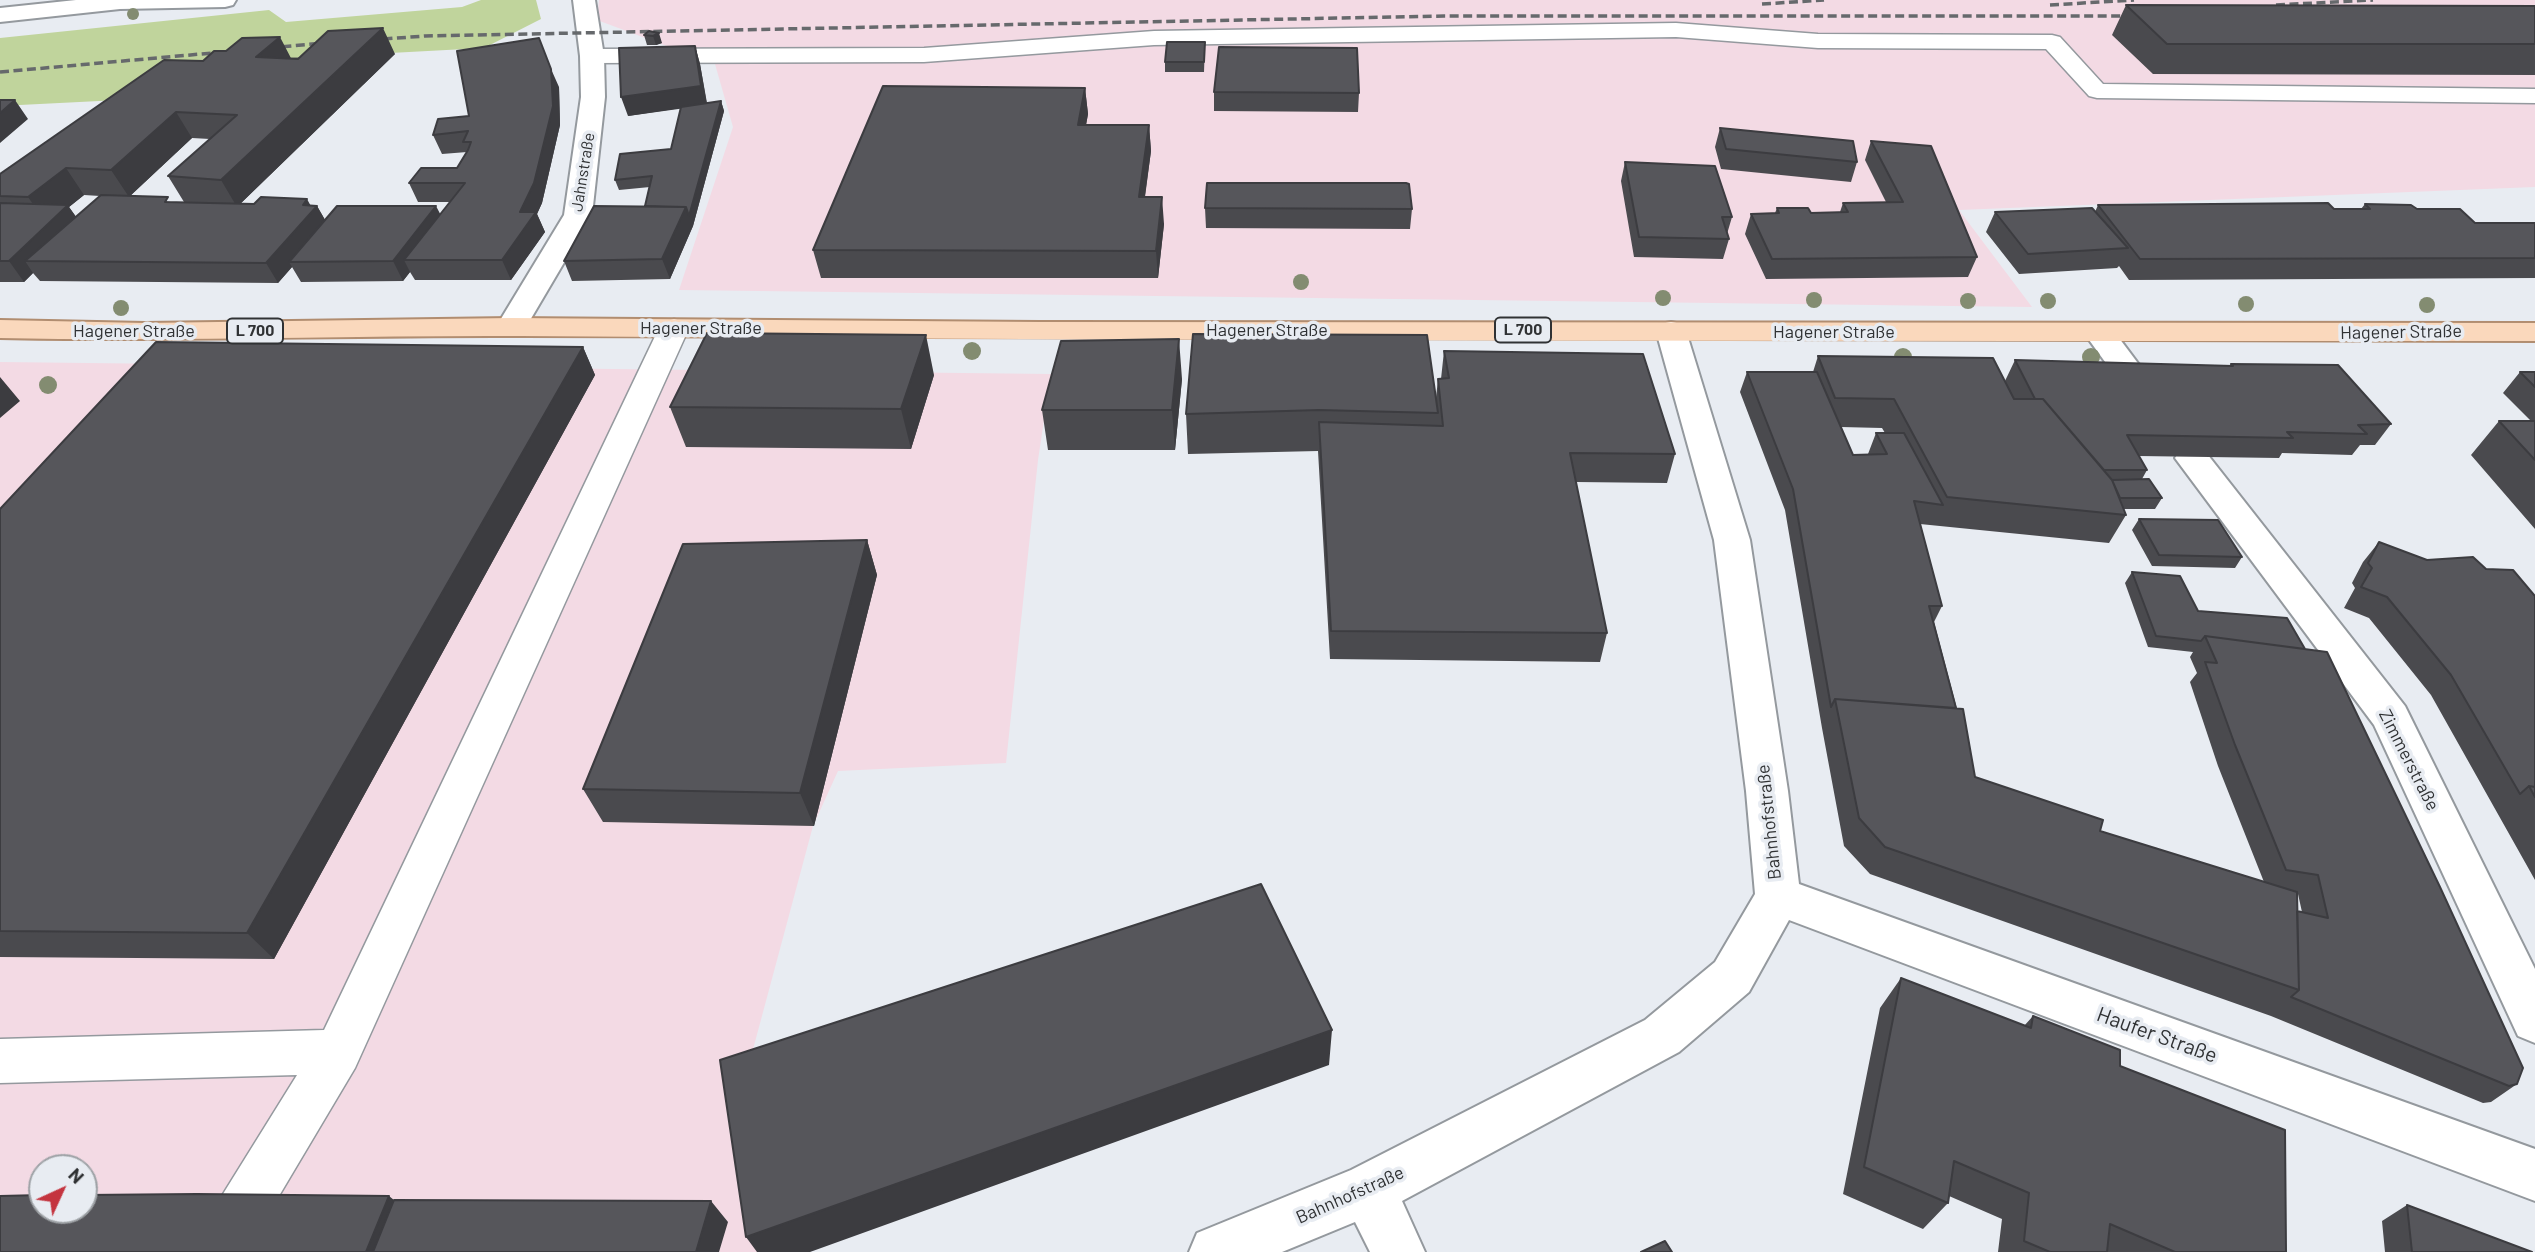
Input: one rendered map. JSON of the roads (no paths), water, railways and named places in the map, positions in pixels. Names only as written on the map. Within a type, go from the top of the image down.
[{"type":"main road","name":"Hagener Straße","points":[[0,329],[145,332],[511,327],[2535,332]]},
{"type":"street","points":[[0,15],[120,2],[225,0]]},
{"type":"street","name":"Jahnstraße","points":[[511,327],[578,215],[593,97],[592,56],[584,0]]},
{"type":"street","name":"Bahnhofstraße","points":[[1216,1252],[1368,1191],[1661,1036],[1732,977],[1777,896],[1767,791],[1732,540],[1671,331]]},
{"type":"street","points":[[2099,333],[2138,385]]},
{"type":"street","name":"Zimmerstraße","points":[[2192,458],[2391,718],[2535,1020]]},
{"type":"street","name":"Haufer Straße","points":[[1777,896],[2535,1175]]},
{"type":"street","points":[[1368,1191],[1398,1252]]},
{"type":"lane","points":[[592,56],[925,55],[1154,38],[1676,30],[1818,41],[2052,42],[2097,91],[2535,96]]},
{"type":"lane","points":[[236,1220],[338,1052],[674,328]]},
{"type":"lane","points":[[0,1061],[338,1052]]},
{"type":"railway","points":[[1762,4],[1824,0]]},
{"type":"railway","points":[[2050,5],[2134,0]]},
{"type":"railway","points":[[2276,5],[2373,0]]},
{"type":"railway","points":[[370,40],[425,36],[1444,16],[2140,16]]},
{"type":"railway","points":[[0,72],[335,42]]}]
